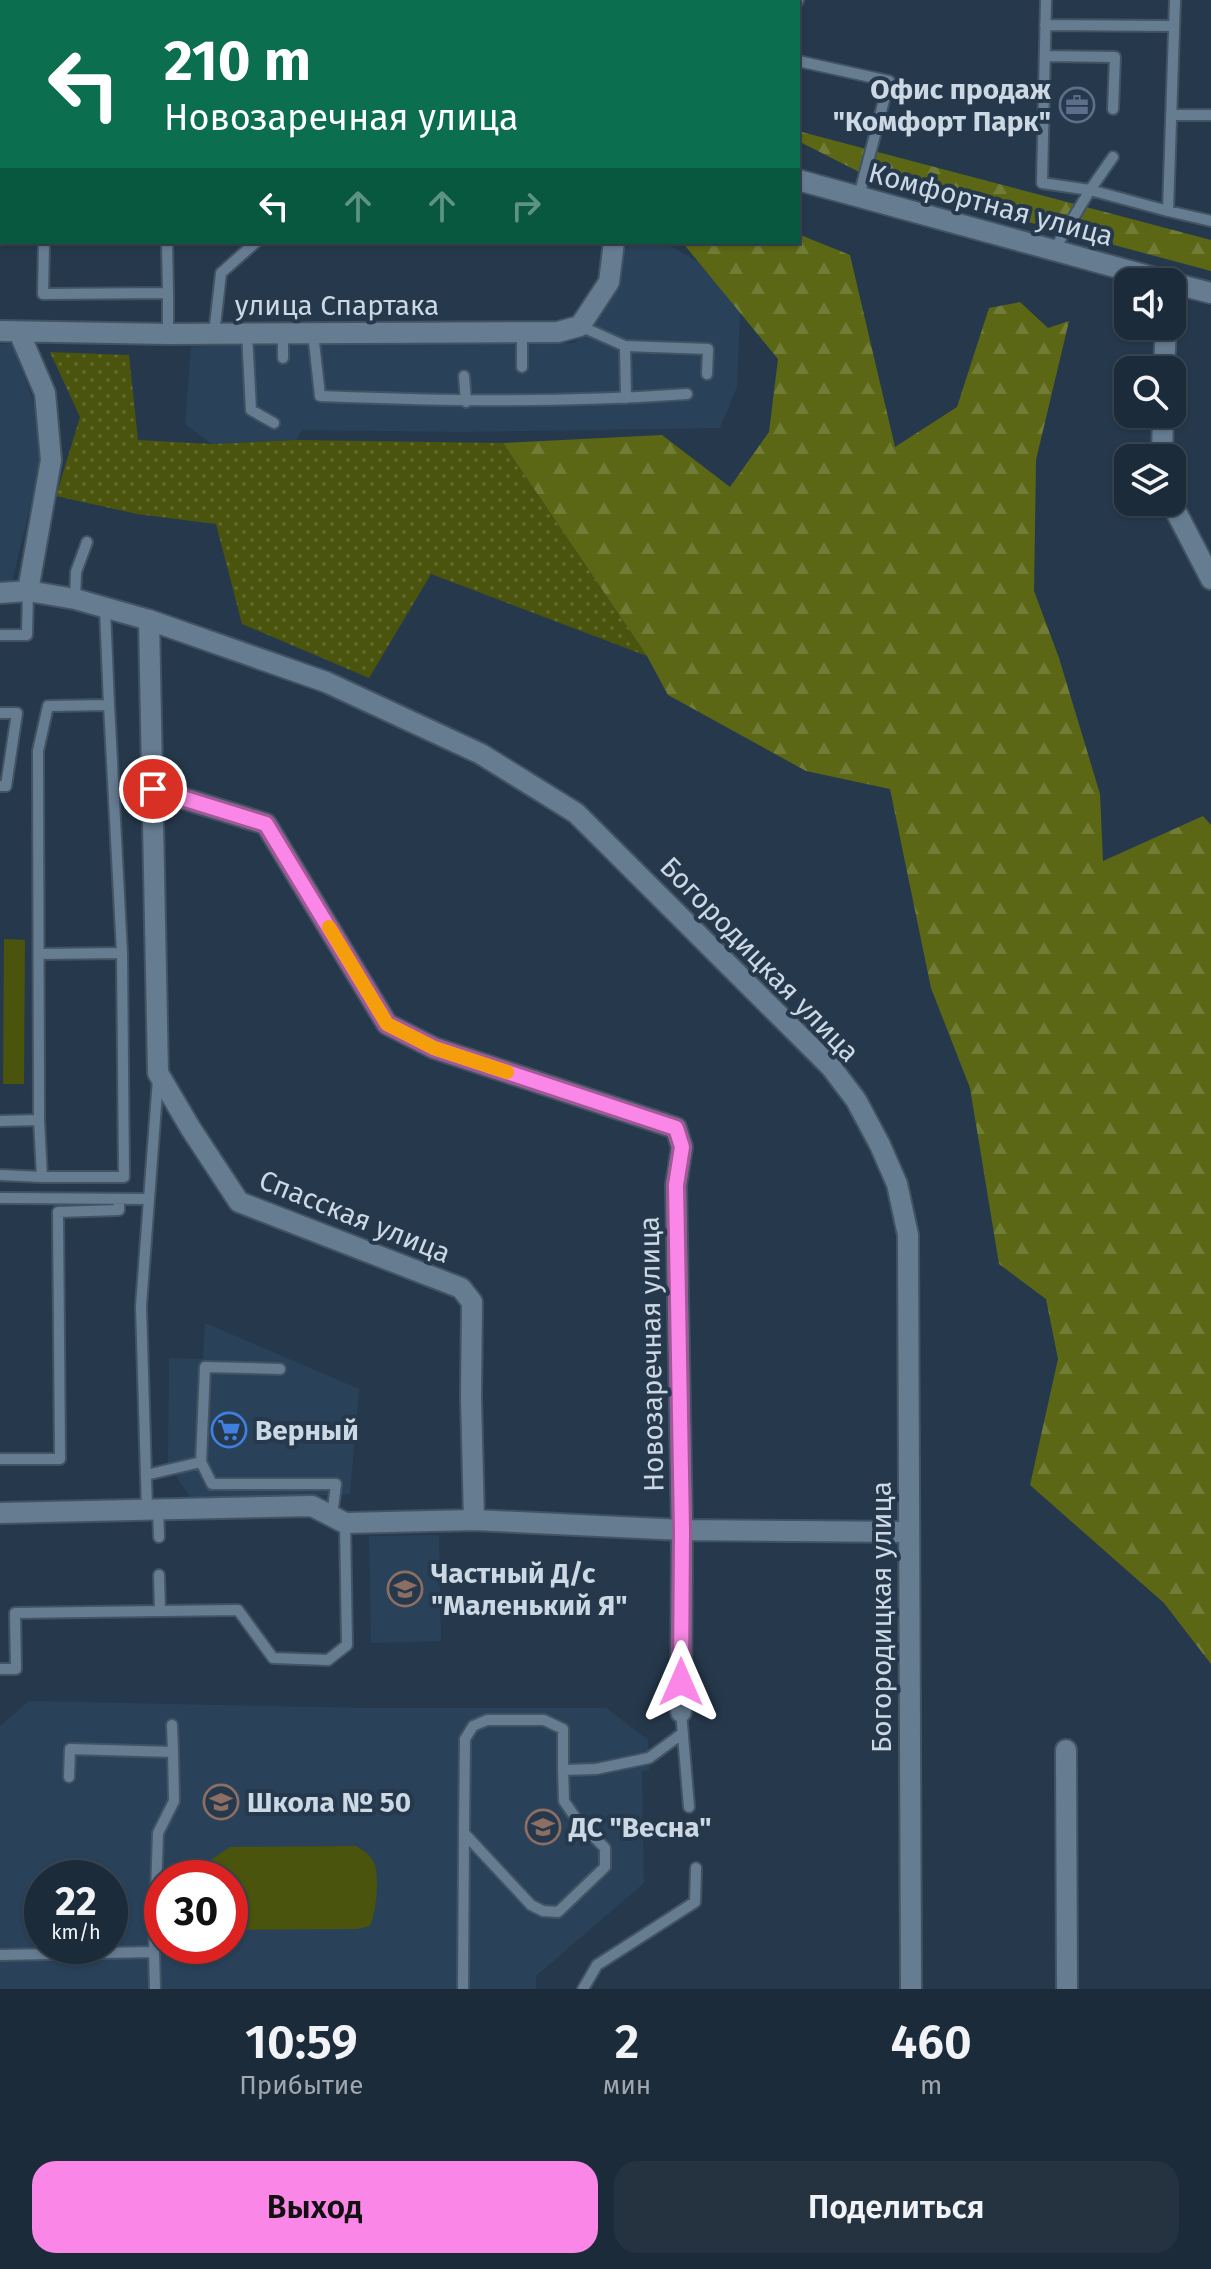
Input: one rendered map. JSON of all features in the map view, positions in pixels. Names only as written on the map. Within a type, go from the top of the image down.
[{"type":"street","name":"Комфортная улица","points":[[800,181],[1119,268]]},
{"type":"street","points":[[580,326],[609,282],[614,244]]},
{"type":"street","name":"Комфортная улица","points":[[1186,286],[1211,293]]},
{"type":"street","name":"улица Спартака","points":[[10,332],[522,333],[558,332],[580,326]]},
{"type":"street","points":[[10,332],[45,393],[51,460],[28,591]]},
{"type":"street","points":[[1177,516],[1211,579]]},
{"type":"street","name":"Богородицкая улица","points":[[0,593],[28,591],[75,599],[149,620],[326,682],[481,754],[576,813],[831,1067],[856,1100],[897,1184],[908,1235],[911,1989]]},
{"type":"street","points":[[149,620],[158,1073]]},
{"type":"street","name":"Новозаречная улица","points":[[153,789],[266,824],[387,1024],[434,1048],[676,1128],[682,1147],[676,1185],[682,1722]]},
{"type":"street","name":"Спасская улица","points":[[158,1073],[239,1202],[461,1288],[472,1302],[474,1520]]},
{"type":"street","points":[[0,1513],[60,1509],[312,1506],[338,1520],[474,1520],[682,1530],[909,1532]]},
{"type":"street","points":[[1066,1750],[1067,1989]]},
{"type":"lane","points":[[1046,0],[1042,183],[1090,190],[1211,221]]},
{"type":"lane","points":[[1168,211],[1175,0]]},
{"type":"lane","points":[[1045,25],[1174,26]]},
{"type":"lane","points":[[1045,56],[1115,57],[1113,109]]},
{"type":"lane","points":[[800,61],[889,81],[859,196]]},
{"type":"lane","points":[[1171,115],[1211,115]]},
{"type":"lane","points":[[1054,250],[1113,157]]},
{"type":"lane","points":[[44,244],[43,294],[168,293]]},
{"type":"lane","points":[[167,244],[168,334]]},
{"type":"lane","points":[[214,334],[221,273],[254,244]]},
{"type":"lane","points":[[580,326],[625,346],[708,349],[707,374]]},
{"type":"lane","points":[[283,333],[283,358]]},
{"type":"lane","points":[[313,333],[320,396],[466,402],[687,394]]},
{"type":"lane","points":[[522,333],[522,367]]},
{"type":"lane","points":[[247,334],[251,410],[274,423]]},
{"type":"lane","points":[[625,346],[626,398]]},
{"type":"lane","points":[[464,376],[466,402]]},
{"type":"lane","points":[[75,599],[76,572],[87,542]]},
{"type":"lane","points":[[0,635],[27,635],[28,591]]},
{"type":"lane","points":[[0,1175],[124,1177],[122,953],[105,609]]},
{"type":"lane","points":[[42,1177],[39,1120],[38,751],[48,706],[109,705]]},
{"type":"lane","points":[[0,713],[17,713],[6,786],[0,786]]},
{"type":"lane","points":[[39,954],[122,953]]},
{"type":"lane","points":[[158,1073],[141,1306],[146,1475],[159,1537]]},
{"type":"lane","points":[[0,1121],[39,1120]]},
{"type":"lane","points":[[0,1198],[149,1199]]},
{"type":"lane","points":[[0,1459],[60,1459],[58,1212],[119,1210],[119,1200]]},
{"type":"lane","points":[[0,1669],[16,1669],[15,1613],[238,1610],[273,1658],[328,1660],[347,1645],[336,1484],[212,1484],[201,1462],[205,1367],[280,1369]]},
{"type":"lane","points":[[146,1475],[201,1462]]},
{"type":"lane","points":[[159,1575],[160,1611]]},
{"type":"lane","points":[[463,1989],[464,1833],[465,1739],[473,1726],[487,1720],[544,1720],[563,1729],[564,1801],[577,1820],[605,1848],[605,1867],[558,1912],[543,1911],[531,1905],[464,1833]]},
{"type":"lane","points":[[563,1770],[596,1769],[649,1758],[682,1722]]},
{"type":"lane","points":[[682,1722],[689,1807]]},
{"type":"lane","points":[[157,1860],[158,1833],[174,1801],[172,1725]]},
{"type":"lane","points":[[69,1777],[70,1749],[173,1752]]},
{"type":"lane","points":[[583,1989],[597,1965],[695,1902],[696,1868]]},
{"type":"lane","points":[[0,1955],[144,1952]]},
{"type":"lane","points":[[154,1964],[155,1989]]},
{"type":"shaded area","points":[[631,244],[667,244],[741,287],[737,387],[720,428],[462,432],[302,430],[296,440],[212,444],[185,424],[191,347],[323,340],[575,343],[616,288],[620,253]]},
{"type":"shaded area","points":[[0,344],[13,344],[39,419],[40,464],[12,582],[0,582]]},
{"type":"shaded area","points":[[205,1323],[359,1389],[350,1494],[193,1501],[168,1464],[169,1358],[203,1359]]},
{"type":"shaded area","name":"Частный Д/с \"Маленький Я\"","points":[[439,1535],[441,1641],[371,1643],[369,1536]]},
{"type":"shaded area","name":"Школа № 50","points":[[29,1701],[366,1708],[606,1708],[648,1740],[649,1770],[642,1771],[644,1883],[536,1976],[536,1989],[0,1989],[0,1726]]},
{"type":"green space","points":[[800,132],[1211,240],[1211,271],[879,182],[800,142]]},
{"type":"green space","points":[[800,235],[850,255],[895,447],[957,407],[989,308],[1020,302],[1048,328],[1069,321],[1036,460],[1034,591],[1059,658],[1100,794],[1103,861],[1203,816],[1211,825],[1211,1664],[1164,1603],[1030,1485],[1058,1359],[1046,1299],[999,1264],[970,1088],[931,988],[890,789],[806,771],[668,695],[647,656],[503,443],[662,435],[730,487],[769,432],[778,359],[684,244],[800,244]]},
{"type":"green space","points":[[50,352],[129,355],[138,440],[212,444],[296,440],[503,443],[647,656],[431,574],[369,678],[242,624],[216,524],[137,514],[56,496],[80,417]]},
{"type":"green space","points":[[4,939],[25,940],[24,1084],[3,1084]]},
{"type":"green space","points":[[356,1846],[371,1857],[376,1869],[376,1894],[370,1926],[357,1929],[248,1930],[248,1860],[212,1860],[230,1847]]},
{"type":"slow traffic","points":[[329,927],[387,1024],[434,1048],[507,1072]]},
{"type":"place","name":"Офис продаж \"Комфорт Парк\"","points":[[1077,105]]},
{"type":"place","name":"Верный","points":[[229,1430]]},
{"type":"place","name":"Частный Д/с \"Маленький Я\"","points":[[405,1589]]},
{"type":"place","name":"Школа № 50","points":[[221,1802]]},
{"type":"place","name":"ДС \"Весна\"","points":[[543,1827]]},
{"type":"route","points":[[153,789],[266,824],[387,1024],[434,1048],[676,1128],[682,1147],[676,1185],[682,1530],[681,1682]]}]
